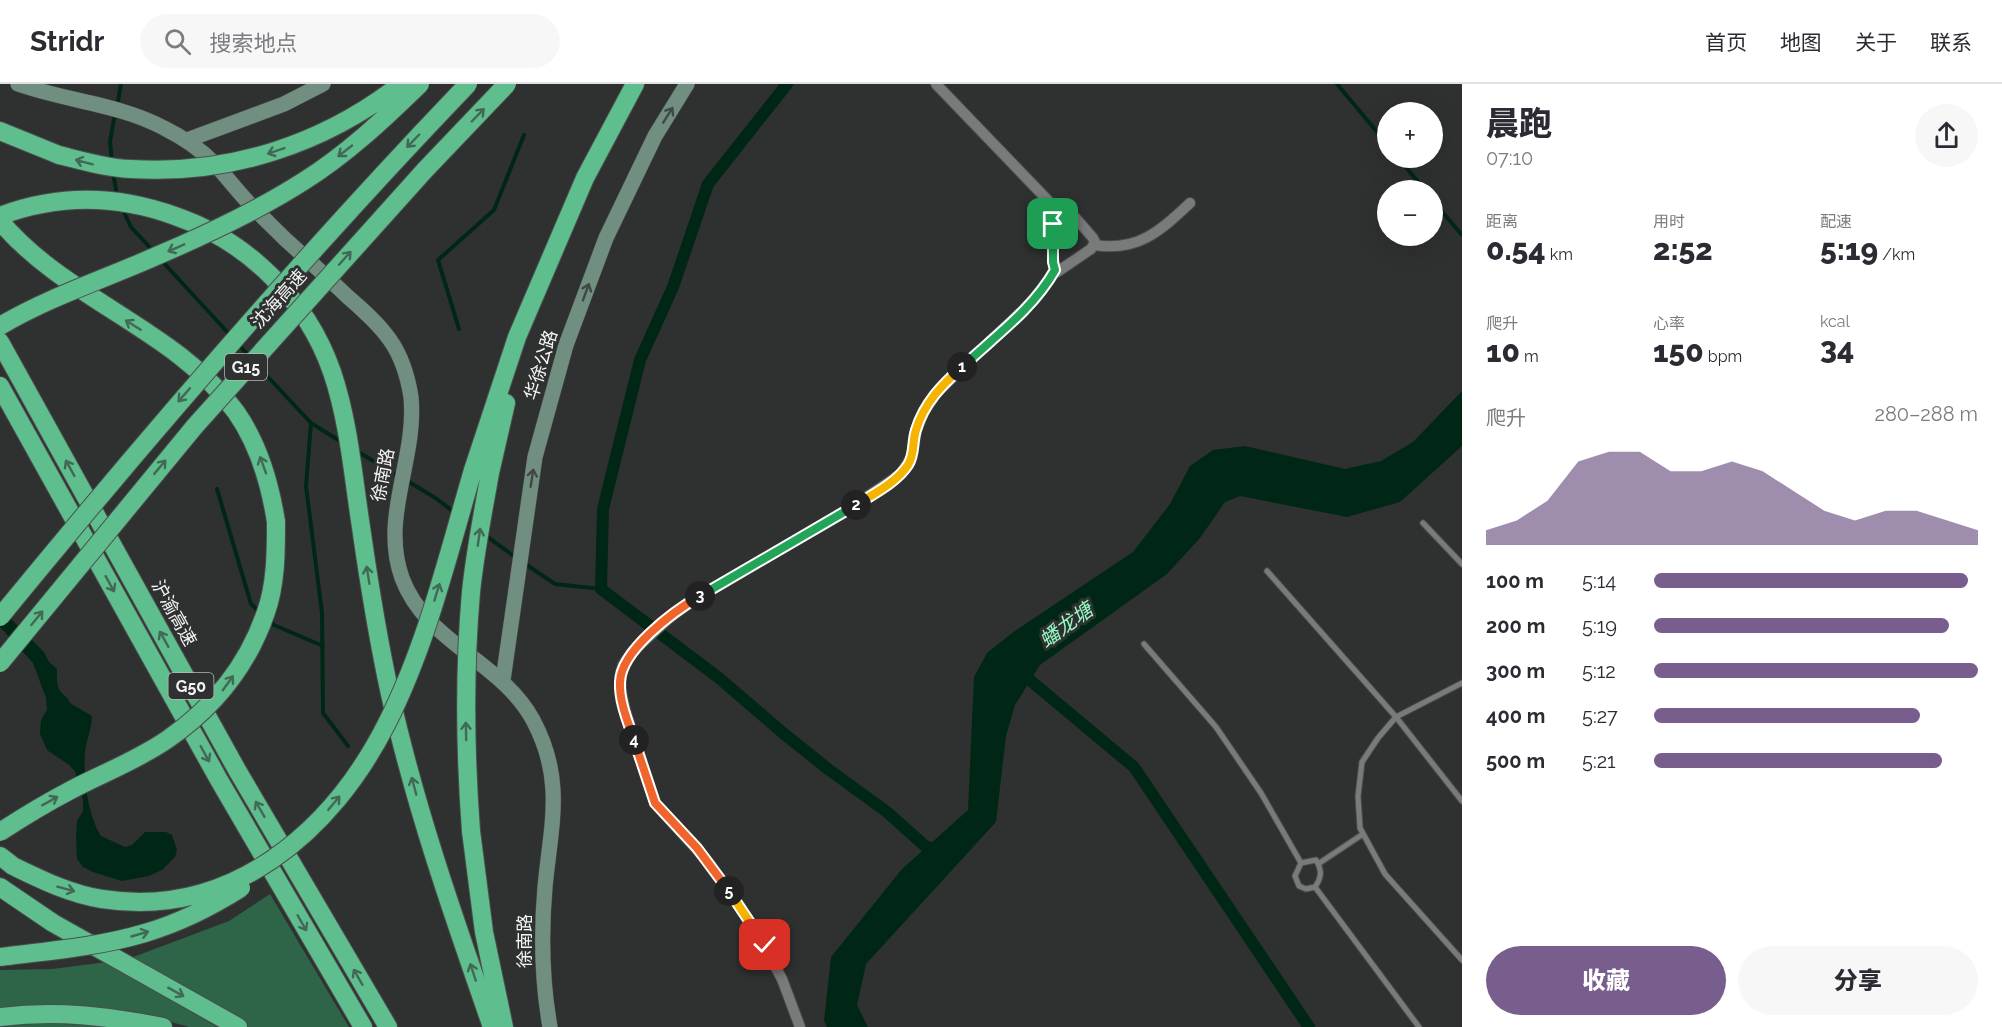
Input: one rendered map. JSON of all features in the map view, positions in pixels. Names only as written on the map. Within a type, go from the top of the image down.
[{"type":"highway","points":[[0,131],[59,155],[94,164],[131,169],[202,168],[270,154],[332,129],[360,113],[401,84]]},
{"type":"highway","points":[[0,326],[54,298],[153,258],[273,200],[338,157],[369,132],[420,84]]},
{"type":"highway","name":"沈海高速","points":[[0,617],[110,482],[250,319],[468,84]]},
{"type":"highway","name":"沈海高速","points":[[0,663],[195,426],[425,170],[507,84]]},
{"type":"highway","points":[[0,957],[117,941],[175,923],[210,906],[249,883],[276,863],[309,831],[352,782],[386,724],[405,683],[481,472],[517,337],[585,177],[635,84]]},
{"type":"highway","points":[[0,216],[43,203],[80,199],[119,201],[156,209],[186,220],[239,248],[262,267],[285,289],[320,342],[341,404],[368,580],[391,695],[420,808],[492,1027]]},
{"type":"highway","points":[[0,221],[51,270],[171,350],[216,389],[236,412],[263,465],[271,493],[276,522],[276,566],[267,611],[250,651],[224,689],[198,716],[166,740],[70,790],[0,832]]},
{"type":"highway","name":"沪渝高速","points":[[0,342],[237,770],[388,1027]]},
{"type":"highway","name":"G50","points":[[0,386],[219,780],[363,1027]]},
{"type":"highway","points":[[481,472],[471,590],[465,709],[471,831],[484,932],[504,1027]]},
{"type":"highway","points":[[7,861],[54,886],[102,899],[150,902],[197,894],[246,877],[274,859],[309,831]]},
{"type":"highway","points":[[0,887],[53,923],[238,1027]]},
{"type":"highway","points":[[0,1017],[76,1014],[112,1017],[163,1027]]},
{"type":"street","name":"徐南路","points":[[18,84],[138,117],[162,126],[187,140],[213,162],[246,200],[366,313],[391,341],[407,378],[411,397],[408,455],[399,496],[394,538],[403,581],[412,599],[439,632],[503,680],[517,695],[544,745],[552,773],[553,830],[545,888],[543,948],[550,1027]]},
{"type":"street","points":[[187,140],[284,104],[323,84]]},
{"type":"street","name":"华徐公路","points":[[503,680],[535,457],[566,345],[606,238],[655,135],[687,84]]},
{"type":"street","points":[[936,84],[1060,213],[1072,215],[1094,238],[1091,249],[1062,270],[1057,272],[1055,270]]},
{"type":"street","points":[[1094,244],[1118,247],[1147,238],[1190,203]]},
{"type":"street","points":[[800,1027],[782,979],[756,931],[710,863],[661,810],[651,795],[627,717],[620,681],[624,665],[643,642],[692,601],[869,497],[901,474],[912,456],[919,422],[936,393],[1035,299],[1055,270],[1053,224],[1060,213]]},
{"type":"lane","points":[[1423,523],[1462,564]]},
{"type":"lane","points":[[1268,571],[1396,717],[1462,801]]},
{"type":"lane","points":[[1144,644],[1216,727],[1261,793],[1301,863]]},
{"type":"lane","points":[[1462,683],[1396,717],[1362,762],[1359,796],[1360,828],[1384,874],[1462,960]]},
{"type":"lane","points":[[1318,864],[1363,834]]},
{"type":"lane","points":[[1316,860],[1320,867],[1320,879],[1315,887],[1306,889],[1299,886],[1294,876],[1301,863],[1316,860]]},
{"type":"lane","points":[[1315,887],[1419,1027]]},
{"type":"shaded area","points":[[270,894],[349,1027],[247,1027],[209,1003],[128,959],[229,921]]},
{"type":"shaded area","points":[[107,962],[217,1027],[189,1027],[132,1011],[35,1007],[0,1012],[0,970],[52,969]]},
{"type":"shaded area","points":[[46,1023],[116,1027],[0,1027]]},
{"type":"water","name":"蟠龙塘","points":[[1462,391],[1462,446],[1400,502],[1347,517],[1240,496],[1225,502],[1200,538],[1167,574],[1040,665],[1015,705],[1006,736],[996,822],[866,964],[857,1005],[868,1027],[827,1027],[824,1021],[831,957],[902,869],[968,810],[974,677],[987,653],[1012,633],[1133,552],[1170,504],[1190,466],[1213,450],[1245,446],[1345,469],[1381,461],[1413,442]]},
{"type":"water","points":[[0,608],[44,652],[49,662],[57,669],[57,680],[61,693],[70,703],[92,716],[86,748],[85,774],[87,796],[101,836],[125,847],[132,845],[145,832],[166,832],[172,835],[177,850],[175,857],[162,870],[149,876],[122,881],[93,872],[83,867],[77,859],[77,821],[83,811],[83,800],[75,771],[47,750],[40,734],[41,720],[47,710],[46,698],[33,663],[0,627]]},
{"type":"waterway","points":[[117,107],[121,84]]},
{"type":"waterway","points":[[787,84],[708,184],[673,287],[640,360],[603,509],[601,589],[719,678],[828,769],[887,812],[925,846],[942,852]]},
{"type":"waterway","points":[[1337,84],[1377,132]]},
{"type":"waterway","points":[[112,163],[110,141],[115,114]]},
{"type":"waterway","points":[[459,329],[438,260],[494,210],[524,135]]},
{"type":"waterway","points":[[1406,168],[1417,180]]},
{"type":"waterway","points":[[113,173],[117,195]]},
{"type":"waterway","points":[[122,208],[131,227],[154,252]]},
{"type":"waterway","points":[[1443,213],[1462,235]]},
{"type":"waterway","points":[[161,260],[231,336]]},
{"type":"waterway","points":[[238,344],[249,356]]},
{"type":"waterway","points":[[256,364],[311,423],[343,443]]},
{"type":"waterway","points":[[311,423],[306,486],[322,613],[323,713],[348,746]]},
{"type":"waterway","points":[[355,450],[400,477]]},
{"type":"waterway","points":[[406,480],[455,513]]},
{"type":"waterway","points":[[217,489],[251,604],[261,613]]},
{"type":"waterway","points":[[485,535],[515,557]]},
{"type":"waterway","points":[[524,563],[555,584],[601,589]]},
{"type":"waterway","points":[[269,620],[274,625],[323,646]]},
{"type":"waterway","points":[[1019,671],[1134,767],[1309,1027]]},
{"type":"route","points":[[765,945],[710,863],[655,803],[625,710],[621,691],[621,672],[632,652],[668,619],[692,601],[846,511],[901,474],[912,456],[919,422],[936,393],[1035,299],[1055,270],[1053,224]]}]
